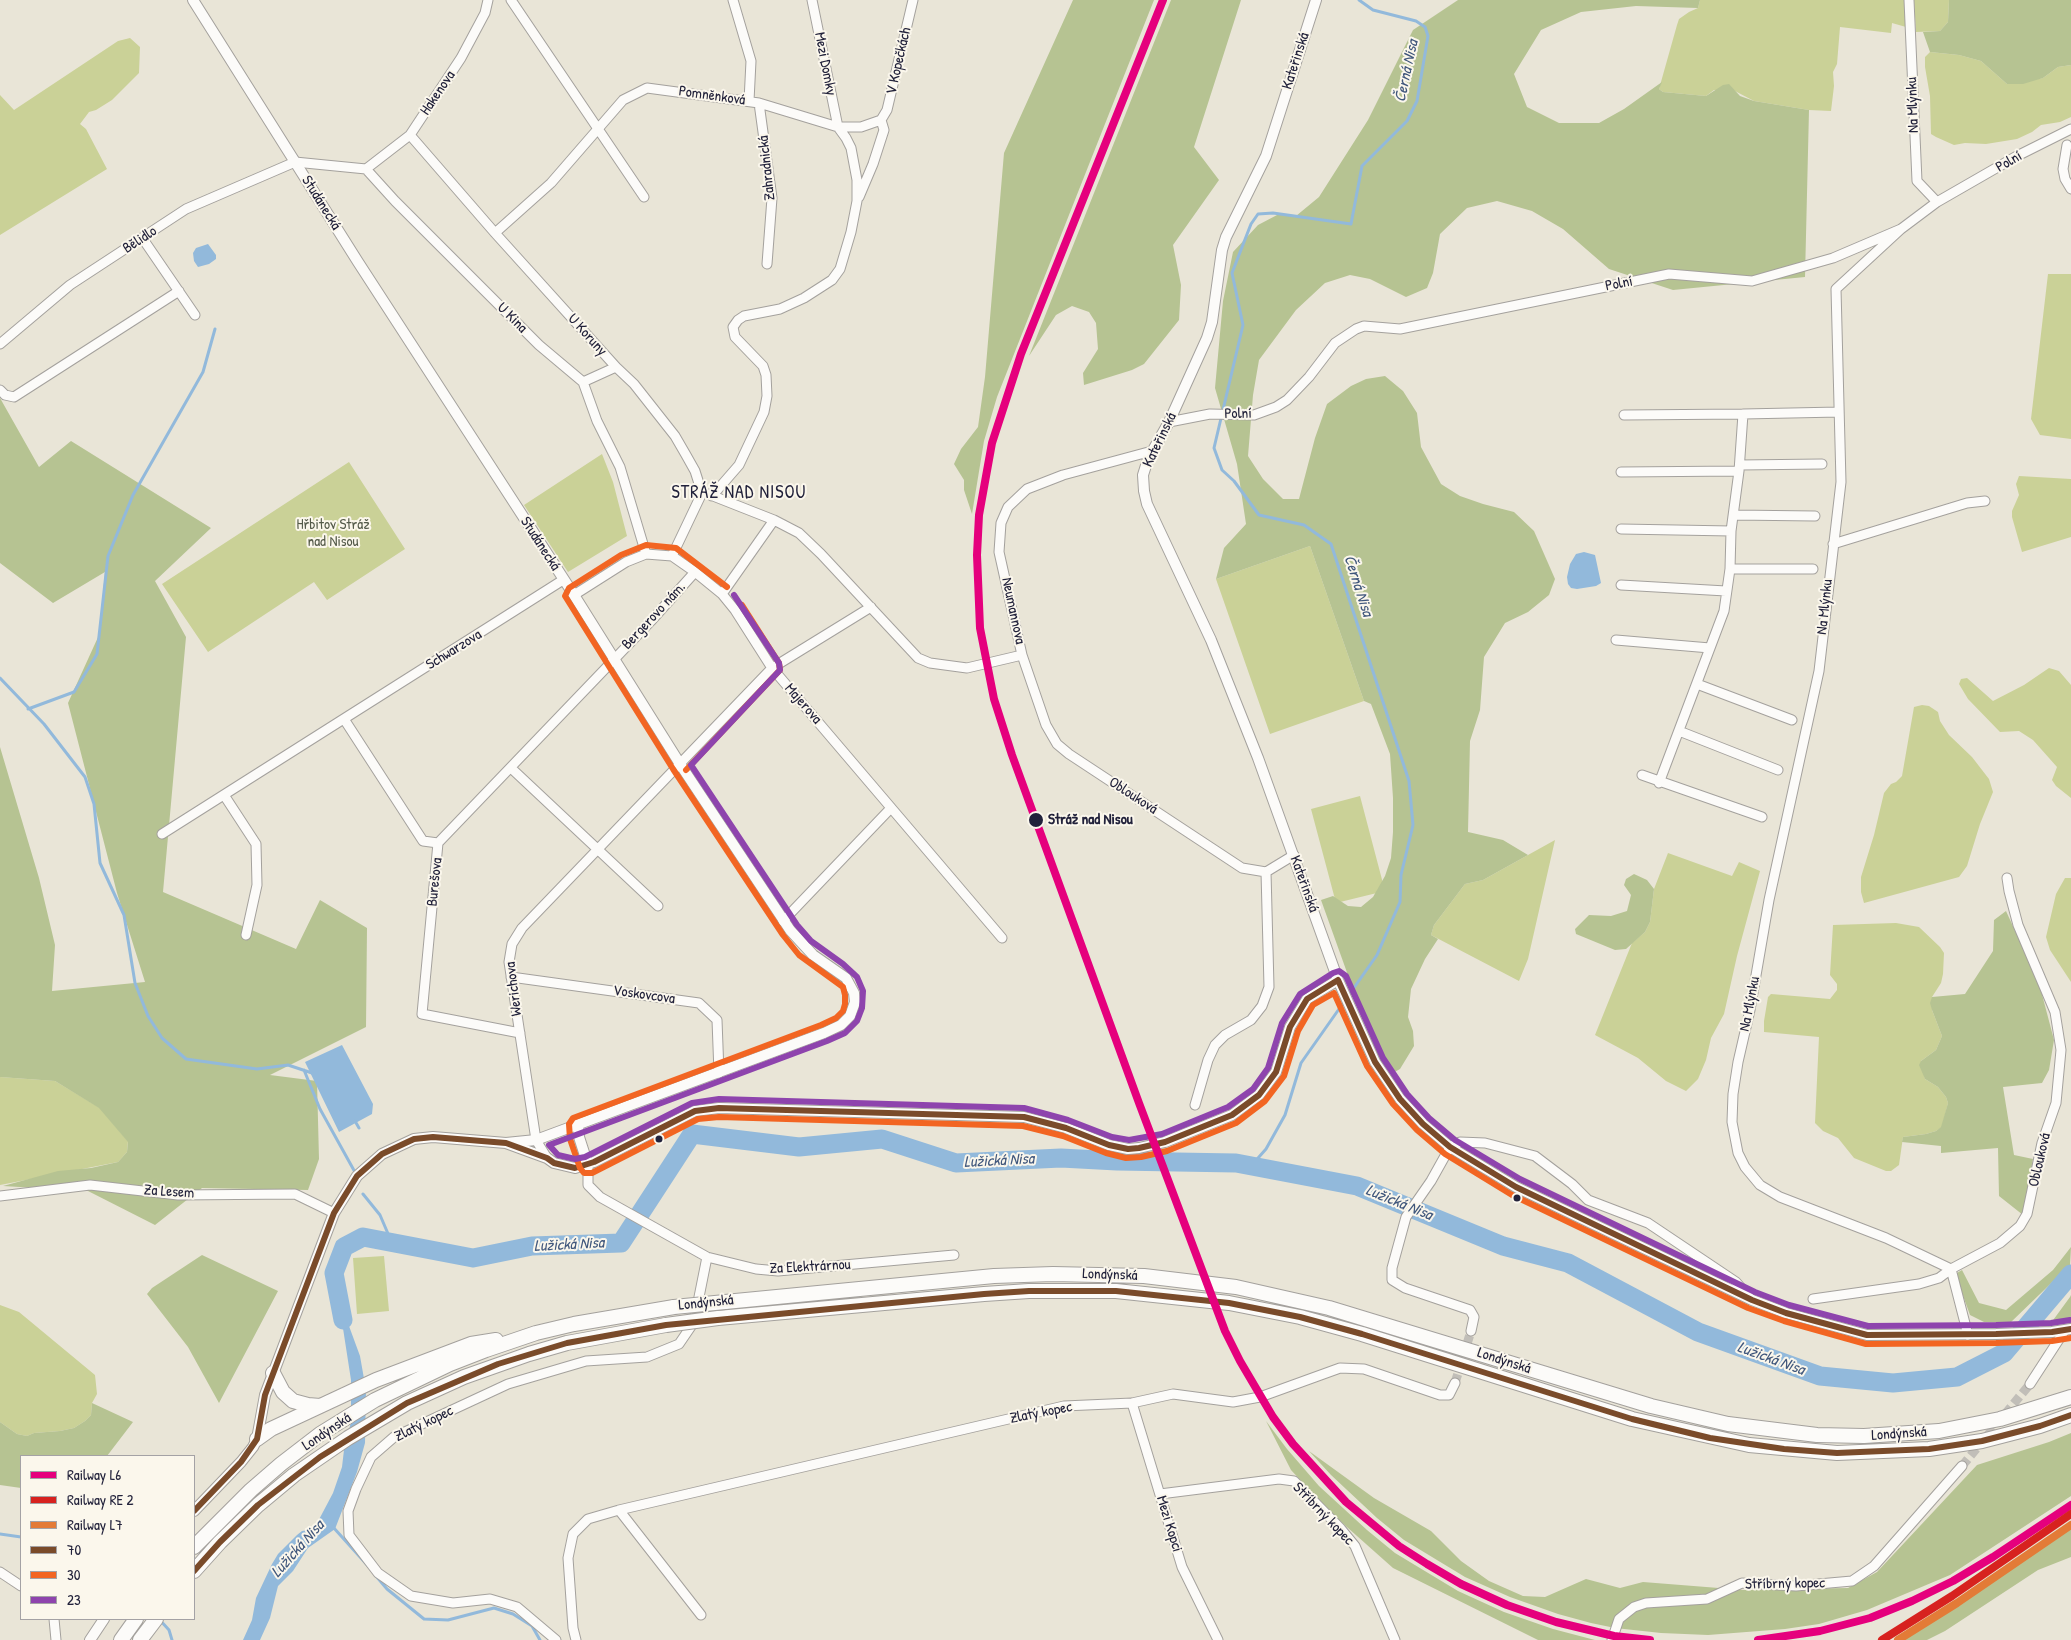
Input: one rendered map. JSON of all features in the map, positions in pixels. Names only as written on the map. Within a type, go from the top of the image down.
[{"type":"highway","name":"Londýnská","points":[[195,1545],[250,1490],[320,1434],[375,1400],[450,1364],[536,1333],[574,1324],[674,1307],[994,1276],[1053,1274],[1144,1276],[1218,1285],[1329,1308],[1651,1406],[1728,1424],[1817,1435],[1864,1436],[1939,1430],[2000,1419],[2071,1397]]},
{"type":"highway","name":"Londýnská","points":[[195,1570],[258,1505],[320,1457],[374,1422],[439,1388],[498,1364],[567,1343],[666,1324],[984,1294],[1029,1291],[1116,1291],[1229,1303],[1300,1317],[1362,1334],[1606,1411],[1671,1429],[1749,1445],[1837,1453],[1929,1449],[1982,1441],[2040,1426],[2071,1415]]},
{"type":"highway","points":[[257,1439],[271,1429],[376,1380],[471,1344],[536,1333]]},
{"type":"highway","points":[[273,1373],[284,1392],[293,1401],[308,1406],[320,1406]]},
{"type":"highway","points":[[121,1640],[135,1620]]},
{"type":"highway","points":[[140,1640],[155,1620]]},
{"type":"street","name":"Studánecká","points":[[193,0],[574,595],[613,660],[783,921],[805,948],[838,971],[850,982],[855,997],[852,1011],[841,1025],[824,1033],[536,1140],[506,1143]]},
{"type":"street","name":"Hakenova","points":[[366,169],[410,135],[461,58],[485,13],[488,0]]},
{"type":"street","points":[[511,0],[644,197]]},
{"type":"street","points":[[732,0],[751,60],[749,101]]},
{"type":"street","name":"Mezi Domky","points":[[812,0],[838,127]]},
{"type":"street","name":"V Kopečkách","points":[[712,496],[739,465],[761,419],[767,396],[766,375],[763,366],[735,337],[733,333],[735,323],[744,316],[785,307],[821,288],[832,280],[840,269],[851,232],[857,202],[884,130],[881,120],[887,110],[912,0]]},
{"type":"street","name":"Kateřinská","points":[[1316,0],[1266,156],[1226,236],[1222,250],[1212,322],[1207,338],[1169,422],[1152,451],[1143,476],[1147,504],[1211,640],[1294,855],[1338,980]]},
{"type":"street","name":"Na Mlýnku","points":[[1909,0],[1917,181],[1937,202]]},
{"type":"street","name":"Pomněnková","points":[[495,233],[551,183],[623,100],[647,88],[759,103],[838,127]]},
{"type":"street","name":"Zahradnická","points":[[759,103],[772,198],[767,264]]},
{"type":"street","points":[[838,127],[861,127],[881,120]]},
{"type":"street","name":"V Kopečkách","points":[[838,127],[851,148],[856,167],[857,202]]},
{"type":"street","name":"Polní","points":[[1169,422],[1210,414],[1254,415],[1276,407],[1287,400],[1309,377],[1330,347],[1356,329],[1364,326],[1400,328],[1669,274],[1752,281],[1833,258],[1900,229],[1937,202],[2018,156],[2071,129]]},
{"type":"street","name":"U Koruny","points":[[410,135],[495,233],[616,367],[634,384],[675,436],[695,472],[702,493]]},
{"type":"street","points":[[2060,136],[2069,146],[2063,169],[2064,179],[2071,189]]},
{"type":"street","points":[[296,162],[366,169]]},
{"type":"street","name":"Bělidlo","points":[[0,344],[70,285],[143,239],[186,209],[296,162]]},
{"type":"street","name":"U Kina","points":[[366,169],[395,201],[539,345],[583,382]]},
{"type":"street","name":"Na Mlýnku","points":[[1900,229],[1836,288],[1841,482],[1818,671],[1768,900],[1750,1010],[1738,1062],[1733,1094],[1732,1122],[1738,1153],[1745,1167],[1760,1185],[1780,1197],[1886,1238],[1951,1269]]},
{"type":"street","points":[[143,239],[195,315]]},
{"type":"street","points":[[0,390],[5,395],[14,397],[178,291]]},
{"type":"street","points":[[616,367],[583,382],[597,421],[620,467],[646,554]]},
{"type":"street","points":[[1624,415],[1839,412]]},
{"type":"street","points":[[1659,783],[1724,611],[1730,569],[1731,531],[1739,468],[1743,414]]},
{"type":"street","name":"Neumannova","points":[[702,493],[774,520],[799,533],[918,658],[925,662],[967,668],[1022,655],[1000,552],[1002,524],[1008,507],[1027,489],[1063,474],[1152,451]]},
{"type":"street","points":[[1621,472],[1822,464]]},
{"type":"street","points":[[574,595],[626,562],[646,554],[672,556],[702,493]]},
{"type":"street","points":[[1833,544],[1967,503],[1985,501]]},
{"type":"street","points":[[1734,515],[1815,516]]},
{"type":"street","points":[[722,594],[774,520]]},
{"type":"street","points":[[1621,529],[1731,531]]},
{"type":"street","name":"Majerova","points":[[672,556],[722,594],[736,610],[772,668],[1002,938]]},
{"type":"street","name":"Na Mlýnku","points":[[1730,569],[1813,569]]},
{"type":"street","name":"Bergerovo nám.","points":[[613,660],[695,572]]},
{"type":"street","name":"Schwarzova","points":[[162,834],[564,580]]},
{"type":"street","points":[[1621,585],[1726,591]]},
{"type":"street","points":[[680,764],[772,668],[871,607]]},
{"type":"street","points":[[1616,640],[1710,648]]},
{"type":"street","name":"Oblouková","points":[[1022,655],[1046,725],[1063,749],[1242,868],[1266,872]]},
{"type":"street","name":"Burešova","points":[[520,1033],[422,1014],[438,843],[613,660]]},
{"type":"street","points":[[1697,684],[1792,720]]},
{"type":"street","points":[[344,719],[423,841],[438,843]]},
{"type":"street","points":[[1679,732],[1778,770]]},
{"type":"street","name":"Werichova","points":[[547,1158],[536,1140],[509,962],[512,944],[522,928],[680,764]]},
{"type":"street","points":[[511,768],[658,906]]},
{"type":"street","points":[[1642,775],[1659,783],[1762,817]]},
{"type":"street","points":[[224,795],[256,844],[257,886],[246,935]]},
{"type":"street","points":[[783,921],[890,808]]},
{"type":"street","points":[[1194,1105],[1208,1060],[1215,1046],[1225,1036],[1251,1020],[1262,1006],[1269,987],[1266,872],[1294,855]]},
{"type":"street","name":"Oblouková","points":[[1813,1299],[1919,1284],[1939,1278],[1951,1269],[2000,1243],[2020,1226],[2027,1214],[2042,1143],[2056,1103],[2061,1050],[2055,1012],[2018,925],[2008,891],[2007,878]]},
{"type":"street","name":"Voskovcova","points":[[511,978],[699,1003],[718,1020],[719,1073]]},
{"type":"street","points":[[195,1510],[249,1453],[257,1439],[265,1395],[334,1213],[357,1176],[382,1154],[414,1139],[433,1137],[506,1143],[547,1158],[554,1163],[575,1168],[588,1165],[694,1111],[718,1108],[1024,1117],[1066,1128],[1109,1145],[1128,1149],[1139,1148],[1165,1142],[1232,1115],[1259,1095],[1276,1072],[1290,1026],[1307,999],[1338,980],[1375,1062],[1400,1099],[1423,1124],[1450,1147],[1516,1187],[1752,1300],[1786,1313],[1867,1335],[1968,1335],[2040,1333],[2068,1330]]},
{"type":"street","points":[[578,1124],[579,1137],[588,1165]]},
{"type":"street","points":[[1450,1147],[1460,1142],[1485,1143],[1535,1156],[1572,1184],[1588,1200],[1648,1223],[1736,1282],[1752,1300]]},
{"type":"street","name":"Londýnská","points":[[1450,1147],[1406,1217],[1392,1268],[1392,1280],[1406,1288],[1470,1310],[1474,1317],[1471,1331]]},
{"type":"street","name":"Za Elektrárnou","points":[[588,1165],[588,1185],[600,1198],[707,1257],[756,1269],[778,1271],[954,1255]]},
{"type":"street","name":"Za Lesem","points":[[0,1196],[90,1185],[178,1195],[296,1194],[334,1213]]},
{"type":"street","name":"Zlatý kopec","points":[[556,1640],[517,1607],[490,1599],[453,1604],[411,1596],[378,1573],[349,1535],[348,1511],[356,1489],[371,1457],[394,1437],[508,1384],[586,1361],[647,1356],[679,1344],[694,1322],[707,1257]]},
{"type":"street","points":[[1951,1269],[1968,1335]]},
{"type":"street","points":[[2030,1384],[2068,1330]]},
{"type":"street","name":"Zlatý kopec","points":[[576,1640],[573,1628],[568,1558],[573,1534],[588,1519],[618,1510],[1064,1406],[1132,1403],[1173,1394],[1233,1402],[1260,1397],[1340,1368],[1364,1369],[1440,1395],[1449,1395],[1455,1383]]},
{"type":"street","name":"Mezi Kopci","points":[[1132,1403],[1182,1567],[1218,1640]]},
{"type":"street","name":"Stříbrný kopec","points":[[1612,1640],[1619,1619],[1634,1606],[1646,1603],[1707,1599],[1742,1583],[1796,1586],[1852,1581],[1874,1566],[1962,1466]]},
{"type":"street","name":"Stříbrný kopec","points":[[1160,1494],[1279,1479],[1294,1481],[1341,1528],[1354,1546],[1395,1640]]},
{"type":"street","points":[[618,1510],[701,1615]]},
{"type":"street","points":[[0,1572],[20,1585]]},
{"type":"street","points":[[54,1620],[56,1640]]},
{"type":"street","points":[[90,1640],[103,1620]]},
{"type":"green space","points":[[1073,0],[1154,0],[997,397],[984,441],[972,514],[964,490],[964,480],[954,464],[961,449],[978,427],[985,377],[1004,153]]},
{"type":"green space","points":[[1171,0],[1241,0],[1194,147],[1219,180],[1173,245],[1181,285],[1179,320],[1144,364],[1132,370],[1084,385],[1083,373],[1098,349],[1096,323],[1089,312],[1072,306],[1056,315],[1029,356]]},
{"type":"green space","points":[[1458,0],[1700,0],[1698,8],[1636,6],[1581,12],[1541,30],[1514,74],[1527,107],[1559,123],[1599,123],[1624,109],[1662,82],[1659,89],[1663,92],[1706,96],[1723,85],[1729,84],[1740,96],[1754,101],[1809,110],[1805,277],[1673,290],[1609,269],[1563,229],[1532,211],[1497,201],[1467,208],[1440,234],[1433,273],[1427,288],[1406,297],[1370,279],[1350,275],[1325,283],[1296,310],[1259,360],[1253,395],[1248,456],[1263,479],[1283,499],[1299,499],[1315,438],[1327,404],[1351,386],[1366,379],[1385,376],[1403,391],[1417,413],[1421,447],[1441,484],[1460,496],[1514,512],[1534,531],[1555,579],[1549,595],[1528,612],[1505,623],[1484,657],[1480,710],[1470,741],[1468,832],[1503,840],[1528,855],[1483,880],[1465,884],[1434,925],[1431,935],[1438,939],[1425,959],[1411,989],[1408,1017],[1413,1031],[1414,1046],[1400,1069],[1391,1074],[1378,1059],[1321,900],[1333,896],[1348,906],[1361,907],[1373,897],[1385,876],[1391,858],[1393,832],[1390,754],[1371,704],[1364,701],[1310,546],[1216,579],[1224,548],[1246,524],[1237,464],[1215,388],[1223,301],[1233,252],[1258,225],[1279,214],[1296,216],[1319,197],[1368,120],[1413,30]]},
{"type":"green space","points":[[1700,0],[1904,0],[1906,27],[1892,23],[1891,33],[1840,27],[1837,64],[1833,72],[1834,86],[1831,111],[1809,110],[1754,101],[1733,90],[1714,90],[1706,96],[1663,92],[1659,89],[1679,19],[1698,8]]},
{"type":"green space","points":[[1914,0],[1949,0],[1948,22],[1940,31],[1916,32]]},
{"type":"green space","points":[[1949,0],[2071,0],[2071,65],[2058,67],[2043,78],[2023,84],[2007,84],[1981,61],[1959,55],[1930,52],[1923,32],[1940,31],[1948,22]]},
{"type":"green space","points":[[130,38],[140,47],[139,73],[112,100],[89,112],[80,124],[86,129],[107,169],[0,235],[0,95],[14,110],[118,41]]},
{"type":"green space","points":[[1930,52],[1959,55],[1981,61],[2007,84],[2043,78],[2058,67],[2071,65],[2071,117],[2060,122],[2041,125],[2032,132],[2017,139],[1986,144],[1965,143],[1954,145],[1936,137],[1931,134],[1930,96],[1925,67],[1925,57]]},
{"type":"green space","points":[[2048,274],[2071,274],[2071,439],[2040,435],[2031,419]]},
{"type":"green space","points":[[0,398],[39,467],[71,441],[211,528],[155,581],[186,637],[163,892],[296,949],[320,900],[367,928],[366,1027],[270,1075],[317,1081],[319,1159],[308,1190],[202,1188],[155,1225],[88,1191],[3,1186],[58,1171],[91,1168],[118,1162],[127,1152],[128,1142],[99,1108],[55,1081],[0,1077],[0,747],[39,878],[55,945],[52,991],[145,982],[117,893],[68,703],[99,635],[105,572],[53,603],[0,563]]},
{"type":"green space","points":[[602,454],[613,482],[627,536],[568,572],[524,505]]},
{"type":"green space","name":"Hřbitov Stráž nad Nisou","points":[[349,462],[405,549],[327,600],[314,582],[208,652],[162,584]]},
{"type":"green space","points":[[2019,476],[2071,479],[2071,537],[2022,552],[2012,517],[2012,511],[2019,495],[2016,484]]},
{"type":"green space","points":[[1310,546],[1364,701],[1270,734],[1216,579]]},
{"type":"green space","points":[[2049,668],[2059,671],[2071,685],[2071,798],[2056,786],[2052,780],[2057,767],[2033,740],[2019,731],[2000,732],[1968,699],[1959,684],[1961,679],[1967,678],[1993,701],[2024,685]]},
{"type":"green space","points":[[1929,706],[1938,712],[1940,721],[1949,735],[1972,757],[1989,779],[1993,792],[1980,824],[1967,866],[1959,877],[1864,903],[1861,892],[1861,877],[1884,793],[1891,784],[1902,776],[1914,707]]},
{"type":"green space","points":[[1360,796],[1385,891],[1336,903],[1311,809]]},
{"type":"green space","points":[[1555,840],[1528,959],[1519,981],[1431,935],[1434,925],[1465,884],[1483,880]]},
{"type":"green space","points":[[1668,853],[1732,876],[1739,862],[1760,871],[1737,956],[1724,1014],[1711,1038],[1706,1060],[1698,1079],[1686,1091],[1666,1081],[1638,1058],[1595,1035],[1632,943],[1645,932],[1650,922],[1654,889]]},
{"type":"green space","points":[[1634,874],[1647,880],[1654,889],[1650,922],[1645,932],[1626,949],[1615,950],[1576,934],[1575,929],[1589,915],[1611,916],[1627,911],[1631,895],[1624,885],[1626,879]]},
{"type":"green space","points":[[2065,878],[2071,878],[2071,982],[2050,950],[2046,937],[2056,894]]},
{"type":"green space","points":[[2006,911],[2039,983],[2054,1040],[2049,1070],[2042,1083],[2003,1087],[2014,1155],[2033,1159],[2023,1215],[1999,1196],[1998,1148],[1941,1153],[1941,1146],[1902,1142],[1903,1137],[1926,1134],[1936,1131],[1941,1127],[1948,1103],[1938,1087],[1925,1079],[1919,1065],[1921,1061],[1936,1050],[1942,1036],[1930,1003],[1932,997],[1965,994],[1993,951],[1994,920]]},
{"type":"green space","points":[[1896,923],[1919,927],[1944,953],[1941,983],[1932,997],[1932,1010],[1942,1036],[1936,1050],[1921,1061],[1925,1079],[1938,1087],[1948,1103],[1942,1127],[1926,1134],[1903,1137],[1899,1165],[1891,1171],[1886,1171],[1854,1158],[1838,1138],[1823,1131],[1815,1123],[1819,1037],[1764,1032],[1764,1021],[1768,997],[1771,994],[1830,999],[1837,990],[1837,984],[1830,975],[1833,925]]},
{"type":"green space","points":[[0,1077],[55,1081],[100,1108],[128,1141],[127,1152],[118,1162],[0,1185]]},
{"type":"green space","points":[[2071,1247],[2070,1265],[2010,1323],[1984,1322],[1970,1315],[1957,1279],[1957,1273],[1962,1270],[1979,1303],[2006,1310],[2053,1270]]},
{"type":"green space","points":[[202,1255],[278,1291],[219,1403],[188,1347],[147,1294],[152,1288]]},
{"type":"green space","points":[[384,1256],[389,1311],[357,1314],[353,1258]]},
{"type":"green space","points":[[2071,1295],[2071,1319],[2051,1323],[2070,1297]]},
{"type":"green space","points":[[0,1305],[19,1312],[95,1375],[97,1394],[92,1403],[91,1415],[85,1421],[74,1428],[34,1433],[27,1436],[17,1434],[0,1422]]},
{"type":"green space","points":[[92,1403],[133,1422],[108,1455],[20,1455],[20,1488],[0,1485],[0,1422],[17,1434],[27,1436],[34,1433],[74,1428],[91,1415]]},
{"type":"green space","points":[[1266,1421],[1319,1486],[1395,1553],[1458,1591],[1504,1612],[1553,1629],[1595,1640],[1538,1640],[1393,1568],[1330,1512],[1291,1470]]},
{"type":"green space","points":[[2071,1433],[2071,1496],[1950,1575],[1867,1610],[1819,1624],[1785,1629],[1708,1635],[1661,1633],[1615,1628],[1591,1623],[1558,1614],[1510,1597],[1465,1577],[1404,1540],[1377,1518],[1331,1475],[1309,1451],[1374,1498],[1431,1531],[1461,1561],[1489,1581],[1523,1596],[1545,1597],[1586,1579],[1620,1588],[1643,1582],[1744,1590],[1848,1588],[1877,1572],[1977,1465]]},
{"type":"green space","points":[[2071,1524],[2071,1557],[2038,1570],[1945,1631],[1927,1640],[1897,1640],[1957,1602]]},
{"type":"water","points":[[208,244],[216,255],[216,259],[209,264],[198,267],[194,261],[193,253],[196,248]]},
{"type":"water","points":[[1584,552],[1595,555],[1601,583],[1596,586],[1571,588],[1567,577],[1570,564],[1576,554]]},
{"type":"water","points":[[342,1045],[373,1104],[372,1114],[339,1132],[305,1062]]},
{"type":"water","points":[[338,1296],[360,1356],[366,1390],[365,1443],[357,1472],[335,1529],[308,1548],[293,1571],[278,1586],[270,1618],[260,1640],[243,1640],[252,1620],[256,1598],[272,1564],[278,1554],[297,1535],[302,1531],[314,1529],[333,1493],[342,1467],[351,1422],[351,1380]]},
{"type":"waterway","name":"Černá Nisa","points":[[1251,1166],[1266,1149],[1285,1115],[1301,1063],[1377,955],[1400,902],[1401,875],[1413,825],[1409,781],[1331,544],[1304,525],[1259,515],[1234,481],[1222,470],[1214,448],[1243,325],[1232,273],[1251,224],[1258,214],[1273,213],[1351,224],[1362,166],[1407,121],[1417,101],[1428,36],[1425,27],[1416,21],[1373,10],[1359,0]]},
{"type":"waterway","points":[[28,709],[74,692],[97,654],[108,556],[133,495],[203,372],[215,329]]},
{"type":"waterway","points":[[0,678],[44,724],[85,777],[94,804],[100,863],[124,915],[135,983],[148,1016],[162,1038],[186,1059],[257,1069],[288,1065],[312,1073]]},
{"type":"waterway","points":[[304,1070],[320,1109],[356,1174]]},
{"type":"waterway","points":[[355,1121],[359,1128]]},
{"type":"waterway","name":"Lužická Nisa","points":[[343,1320],[334,1273],[344,1247],[363,1237],[473,1258],[532,1246],[621,1243],[692,1134],[799,1147],[882,1139],[956,1163],[1061,1158],[1236,1163],[1357,1186],[1503,1246],[1568,1263],[1698,1332],[1820,1376],[1893,1383],[1957,1377],[2004,1353],[2071,1274]]},
{"type":"waterway","points":[[363,1194],[380,1215],[392,1243]]},
{"type":"waterway","points":[[333,1527],[369,1567]]},
{"type":"waterway","points":[[0,1534],[20,1537]]},
{"type":"waterway","points":[[376,1576],[387,1589],[424,1619],[448,1620],[494,1608],[513,1614],[532,1626],[540,1640]]},
{"type":"waterway","points":[[160,1620],[169,1630],[172,1640]]},
{"type":"tunnel","points":[[1455,1383],[1471,1331]]},
{"type":"tunnel","points":[[1962,1466],[2030,1384]]},
{"type":"rail line","name":"L6","points":[[1163,0],[1021,354],[992,443],[979,515],[977,555],[980,628],[994,699],[1012,755],[1139,1103],[1225,1331],[1240,1361],[1273,1417],[1293,1444],[1346,1502],[1399,1546],[1427,1564],[1461,1584],[1507,1605],[1556,1622],[1614,1636],[1650,1640]]},
{"type":"rail line","name":"L6","points":[[1758,1640],[1820,1631],[1870,1618],[1912,1601],[1953,1581],[1993,1557],[2071,1505]]},
{"type":"rail line","name":"L7","points":[[1898,1640],[1957,1603],[2071,1525]]},
{"type":"transit line","name":"30","points":[[727,587],[676,548],[646,545],[621,555],[569,588],[565,596],[673,769],[783,935],[799,955],[843,987],[845,1004],[843,1011],[836,1018],[821,1025],[573,1118],[569,1124],[570,1139],[580,1168],[584,1173],[592,1173],[698,1119],[719,1117],[1023,1126],[1063,1136],[1106,1153],[1126,1158],[1141,1157],[1167,1151],[1236,1123],[1265,1101],[1284,1076],[1298,1031],[1313,1005],[1334,993],[1367,1066],[1393,1104],[1417,1130],[1445,1154],[1512,1195],[1748,1308],[1784,1321],[1866,1344],[1996,1343],[2052,1341],[2071,1338]]},
{"type":"transit line","name":"23","points":[[734,595],[779,663],[780,670],[691,765],[797,925],[811,941],[843,964],[857,977],[863,991],[862,1008],[857,1021],[845,1033],[549,1145],[558,1155],[575,1159],[585,1157],[692,1103],[719,1099],[1024,1108],[1068,1120],[1112,1137],[1129,1140],[1162,1134],[1228,1107],[1253,1089],[1268,1068],[1282,1023],[1300,994],[1339,971],[1346,976],[1383,1058],[1407,1094],[1429,1118],[1455,1140],[1520,1179],[1755,1292],[1789,1305],[1868,1326],[1996,1325],[2051,1323],[2070,1320]]},
{"type":"transit line","name":"30","points":[[686,770],[780,670],[779,663],[742,605]]},
{"type":"transit line","name":"70","points":[[1338,980],[1375,1062],[1400,1099],[1423,1124],[1450,1147],[1516,1187],[1752,1300],[1786,1313],[1867,1335],[1996,1334],[2052,1332],[2071,1329]]},
{"type":"transit line","name":"70","points":[[195,1510],[241,1462],[257,1439],[265,1395],[334,1213],[357,1176],[382,1154],[414,1139],[433,1137],[506,1143],[547,1158],[554,1163],[575,1168],[594,1162],[695,1111],[719,1108],[1024,1117],[1066,1128],[1109,1145],[1128,1149],[1139,1148],[1165,1142],[1232,1115],[1259,1095],[1276,1072],[1290,1027],[1307,999],[1338,980]]},
{"type":"transit line","name":"70","points":[[195,1570],[258,1505],[320,1457],[407,1403],[498,1364],[567,1343],[666,1325],[984,1294],[1029,1291],[1116,1291],[1229,1303],[1300,1317],[1362,1334],[1632,1419],[1710,1438],[1784,1449],[1837,1453],[1929,1449],[1982,1441],[2040,1426],[2071,1415]]},
{"type":"transit line","points":[[1882,1640],[1952,1596],[2071,1514]]},
{"type":"place","name":"Stráž nad Nisou","points":[[1036,820]]},
{"type":"district","name":"STRÁŽ NAD NISOU","points":[[739,493]]}]
